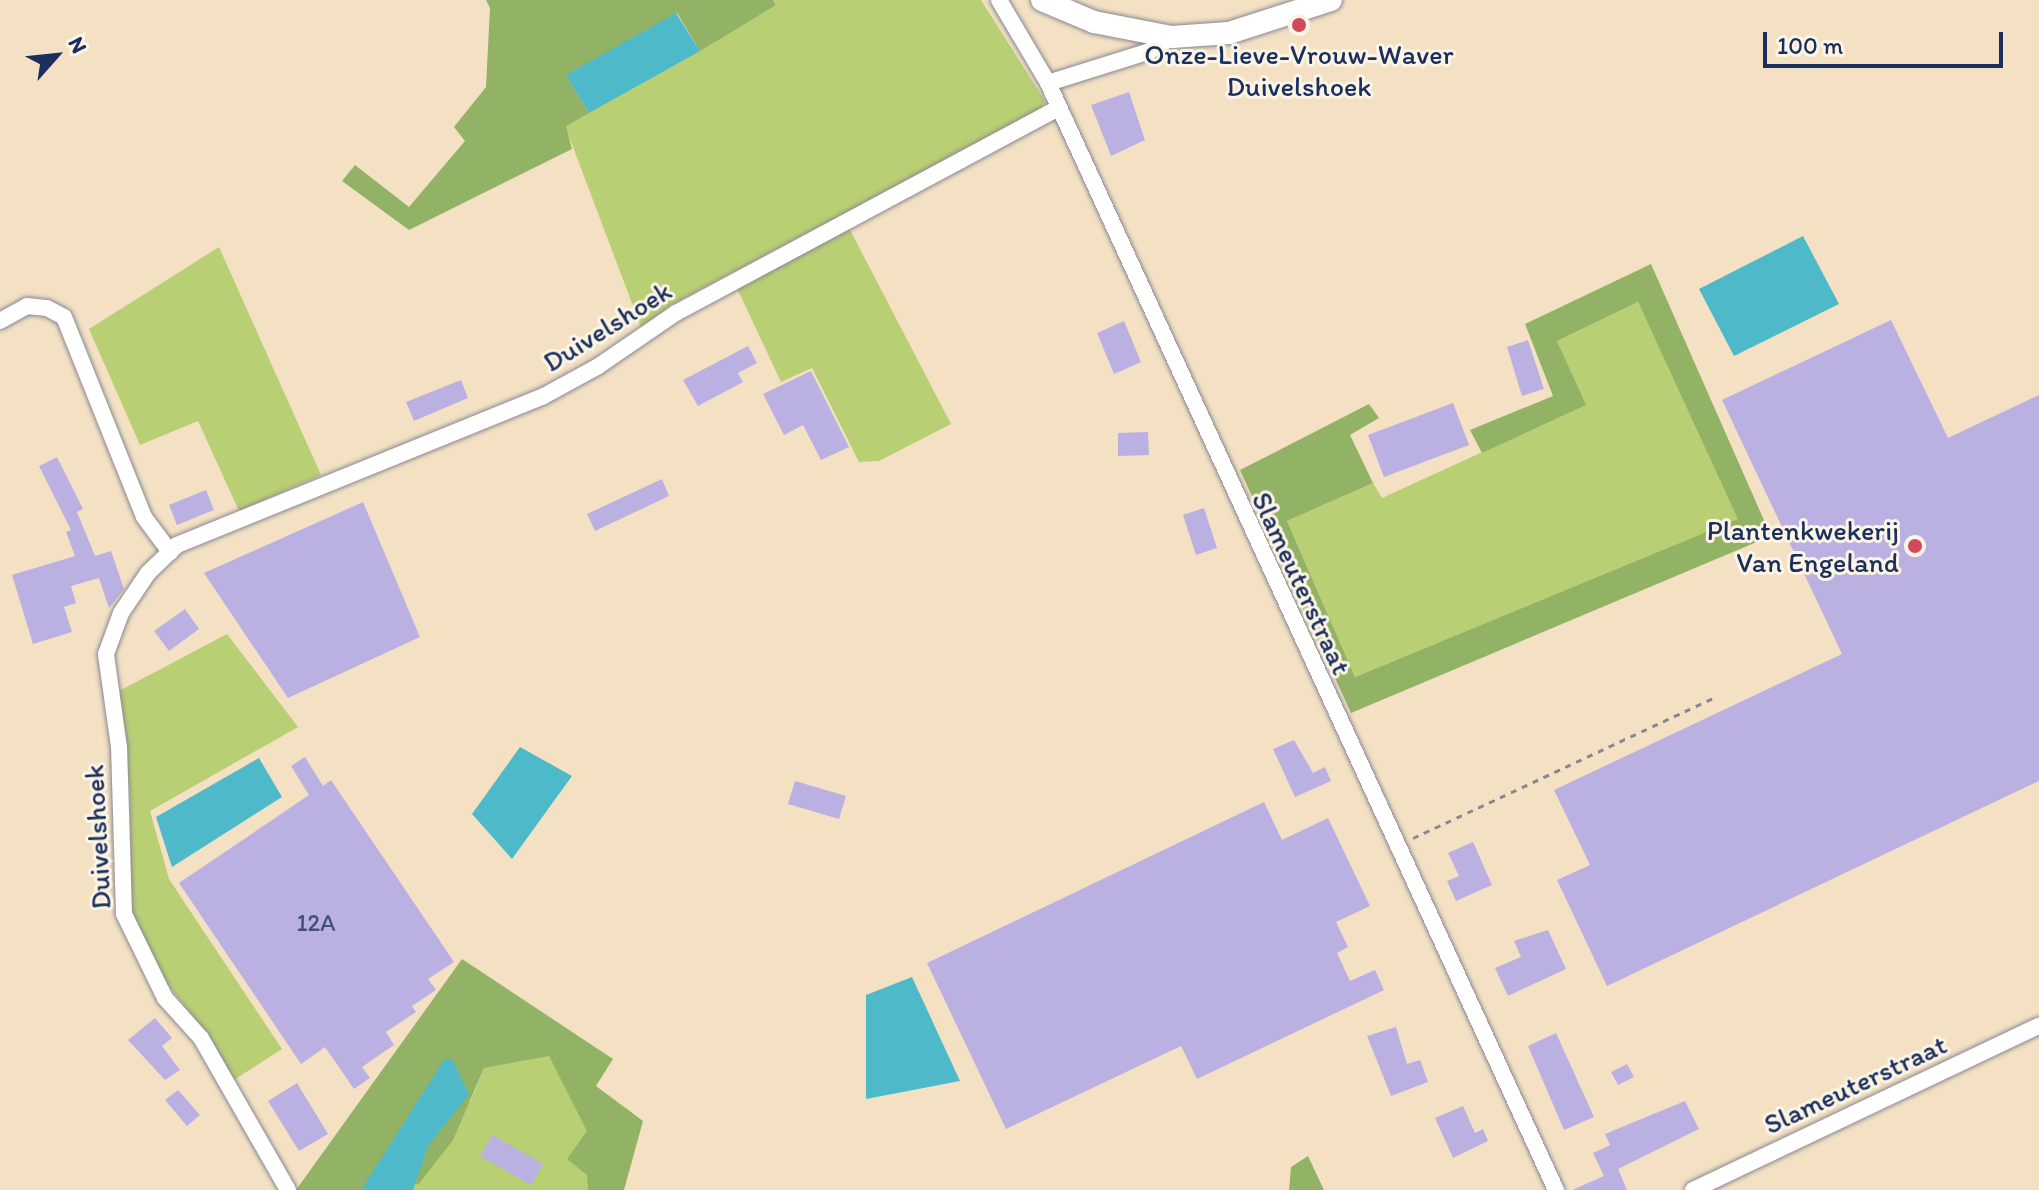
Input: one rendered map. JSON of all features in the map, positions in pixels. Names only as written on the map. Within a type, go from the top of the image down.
[{"type":"street","name":"Slameuterstraat","points":[[999,0],[1048,83],[1057,109],[1395,847],[1556,1190]]},
{"type":"street","points":[[1042,0],[1094,22],[1172,37],[1229,33],[1331,0]]},
{"type":"street","points":[[1048,83],[1150,51],[1172,37]]},
{"type":"street","name":"Duivelshoek","points":[[288,1190],[201,1038],[159,987],[124,914],[119,747],[107,646],[127,603],[177,545],[542,397],[597,367],[676,313],[1057,109]]},
{"type":"street","points":[[0,321],[27,306],[47,308],[64,317],[144,517],[170,552]]},
{"type":"street","name":"Slameuterstraat","points":[[1693,1190],[2039,1026]]},
{"type":"path","points":[[1395,847],[1713,698]]},
{"type":"green space","points":[[486,0],[773,0],[776,5],[700,51],[677,13],[567,76],[589,113],[566,126],[572,149],[409,230],[342,181],[355,165],[409,207],[465,141],[454,127],[486,87],[490,8]]},
{"type":"green space","points":[[773,0],[981,0],[1045,101],[1040,110],[671,305],[641,327],[565,126],[776,5]]},
{"type":"green space","points":[[848,226],[951,424],[879,461],[859,462],[812,368],[781,382],[737,288]]},
{"type":"green space","points":[[219,247],[321,475],[239,511],[198,421],[140,445],[89,329]]},
{"type":"green space","points":[[1651,264],[1771,536],[1351,713],[1240,470],[1369,404],[1379,418],[1350,435],[1373,483],[1287,521],[1355,677],[1738,519],[1638,302],[1557,341],[1586,405],[1482,453],[1470,430],[1553,396],[1525,324]]},
{"type":"green space","points":[[1638,302],[1739,519],[1355,677],[1287,521],[1373,483],[1382,498],[1585,405],[1557,341]]},
{"type":"green space","points":[[227,634],[298,727],[150,811],[169,879],[282,1049],[234,1080],[211,1039],[153,966],[137,932],[131,904],[130,791],[119,691]]},
{"type":"green space","points":[[462,959],[613,1059],[596,1086],[643,1121],[624,1190],[588,1190],[587,1175],[567,1159],[587,1131],[549,1056],[484,1068],[453,1140],[418,1185],[396,1168],[376,1190],[296,1190]]},
{"type":"green space","points":[[549,1055],[588,1131],[588,1190],[376,1190],[395,1168],[418,1184],[471,1100],[484,1068]]},
{"type":"green space","points":[[1308,1156],[1324,1190],[1289,1190],[1291,1167]]},
{"type":"water","points":[[676,13],[700,51],[589,113],[566,75]]},
{"type":"water","points":[[1803,236],[1839,304],[1734,356],[1699,289]]},
{"type":"water","points":[[520,747],[572,776],[512,859],[472,814]]},
{"type":"water","points":[[259,758],[282,797],[172,867],[156,817]]},
{"type":"water","points":[[912,977],[960,1081],[866,1099],[866,995]]},
{"type":"water","points":[[452,1059],[469,1094],[428,1146],[413,1190],[361,1190],[444,1060]]},
{"type":"building","points":[[1129,92],[1145,140],[1111,156],[1091,105]]},
{"type":"building","name":"Plantenkwekerij Van Engeland","points":[[1891,320],[1948,438],[2039,395],[2039,781],[1607,986],[1557,880],[1590,865],[1554,790],[1842,654],[1722,400]]},
{"type":"building","points":[[1124,321],[1141,362],[1114,374],[1097,333]]},
{"type":"building","points":[[1528,340],[1544,389],[1522,396],[1507,347]]},
{"type":"building","points":[[748,346],[757,363],[738,373],[743,382],[698,406],[683,380]]},
{"type":"building","points":[[811,371],[849,447],[821,460],[803,425],[784,435],[763,394]]},
{"type":"building","points":[[461,380],[468,398],[414,421],[406,402]]},
{"type":"building","points":[[1453,403],[1469,445],[1384,477],[1368,435]]},
{"type":"building","points":[[1148,432],[1149,455],[1118,456],[1118,433]]},
{"type":"building","points":[[57,457],[83,509],[77,512],[95,556],[111,551],[124,589],[109,608],[99,578],[71,586],[76,603],[64,607],[72,632],[33,644],[12,575],[75,556],[66,532],[71,530],[39,466]]},
{"type":"building","points":[[662,479],[669,496],[595,531],[587,514]]},
{"type":"building","points":[[206,490],[214,510],[177,525],[169,505]]},
{"type":"building","points":[[363,502],[420,637],[288,698],[204,573]]},
{"type":"building","points":[[1204,508],[1217,548],[1196,555],[1183,515]]},
{"type":"building","points":[[185,609],[199,629],[169,651],[154,631]]},
{"type":"building","points":[[1294,740],[1313,773],[1325,767],[1331,781],[1295,797],[1273,749]]},
{"type":"building","points":[[305,757],[323,786],[331,780],[454,962],[428,979],[436,990],[412,1006],[416,1012],[386,1032],[394,1045],[362,1067],[370,1078],[354,1089],[325,1047],[301,1064],[179,883],[309,795],[291,766]]},
{"type":"building","points":[[795,781],[846,796],[839,819],[788,804]]},
{"type":"building","points":[[1264,802],[1282,840],[1328,818],[1370,906],[1336,922],[1348,947],[1337,953],[1350,981],[1375,970],[1384,990],[1197,1079],[1181,1046],[1006,1129],[927,963]]},
{"type":"building","points":[[1473,842],[1492,885],[1456,901],[1447,881],[1459,876],[1448,853]]},
{"type":"building","points":[[1548,930],[1566,969],[1508,996],[1495,968],[1521,957],[1514,941]]},
{"type":"building","points":[[155,1018],[172,1038],[162,1046],[180,1070],[165,1080],[128,1040]]},
{"type":"building","points":[[1396,1027],[1407,1064],[1420,1060],[1428,1082],[1391,1096],[1367,1036]]},
{"type":"building","points":[[1556,1033],[1594,1117],[1564,1130],[1528,1046]]},
{"type":"building","points":[[1627,1064],[1634,1077],[1618,1085],[1611,1072]]},
{"type":"building","points":[[297,1083],[328,1134],[299,1151],[268,1101]]},
{"type":"building","points":[[178,1090],[200,1115],[187,1126],[165,1100]]},
{"type":"building","points":[[1685,1101],[1699,1129],[1618,1169],[1627,1190],[1572,1190],[1604,1176],[1593,1153],[1610,1145],[1605,1134]]},
{"type":"building","points":[[1463,1106],[1475,1133],[1483,1129],[1488,1141],[1453,1158],[1435,1118]]},
{"type":"building","points":[[492,1135],[543,1164],[531,1185],[480,1156]]},
{"type":"place","name":"Onze-Lieve-Vrouw-Waver Duivelshoek","points":[[1299,25]]},
{"type":"place","name":"Plantenkwekerij Van Engeland","points":[[1915,546]]}]
